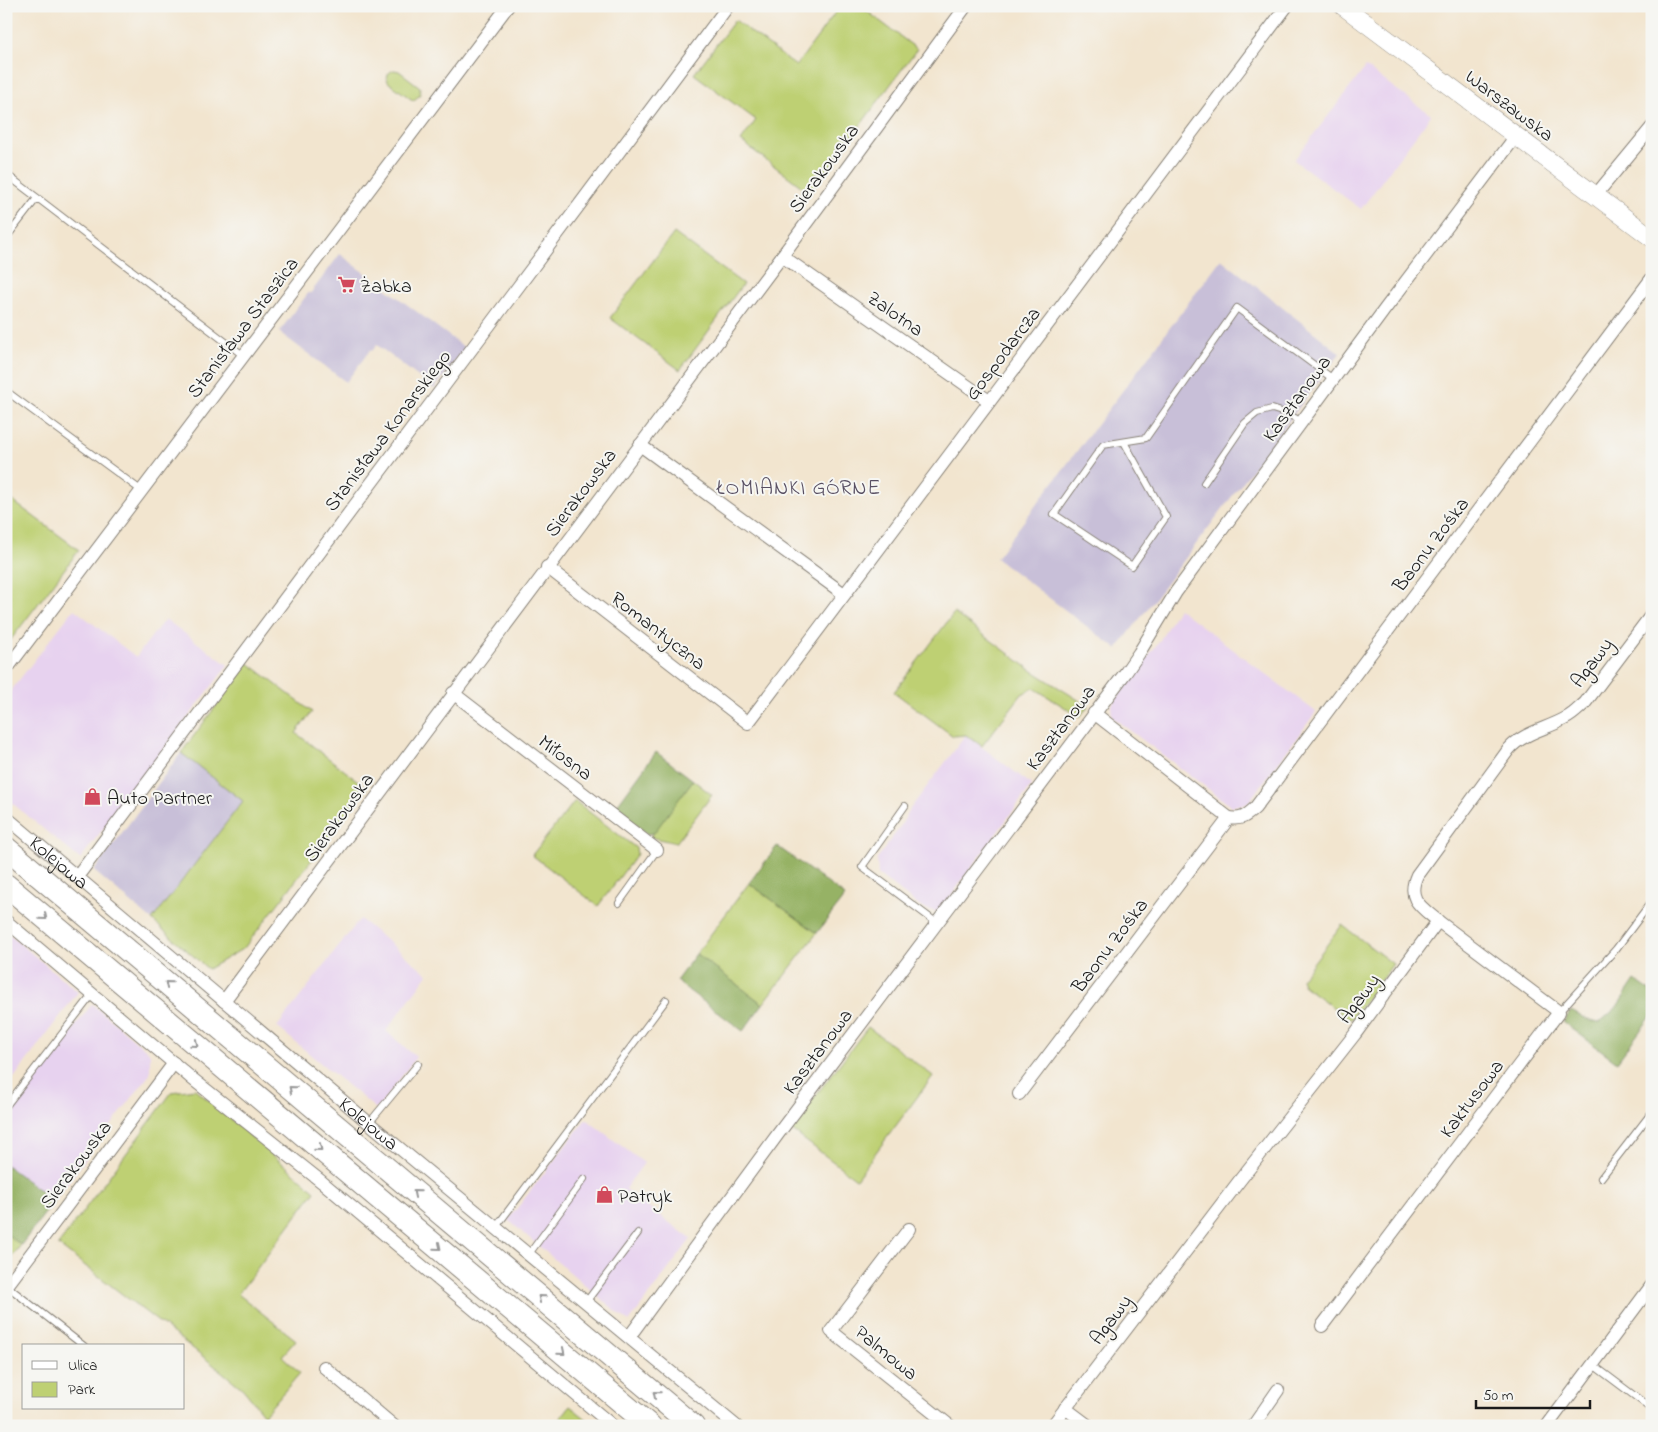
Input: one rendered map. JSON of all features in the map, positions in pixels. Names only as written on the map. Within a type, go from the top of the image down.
[{"type":"highway","name":"Kolejowa","points":[[6,848],[693,1426]]},
{"type":"highway","points":[[6,885],[650,1426]]},
{"type":"street","name":"Stanisława Staszica","points":[[6,670],[508,6]]},
{"type":"street","name":"Stanisława Konarskiego","points":[[77,877],[728,6]]},
{"type":"street","name":"Sierakowska","points":[[224,1000],[782,256],[966,6]]},
{"type":"street","name":"Gospodarcza","points":[[748,722],[1287,6]]},
{"type":"street","name":"Warszawska","points":[[1343,6],[1652,238]]},
{"type":"street","points":[[1595,196],[1652,127]]},
{"type":"street","name":"Kasztanowa","points":[[629,1337],[778,1134],[1139,653],[1176,592],[1516,136]]},
{"type":"street","name":"Zalotna","points":[[782,256],[989,401]]},
{"type":"street","name":"Baonu Zośka","points":[[1019,1094],[1229,818],[1238,819],[1246,816],[1255,808],[1652,278]]},
{"type":"street","points":[[640,445],[844,594]]},
{"type":"street","name":"Romantyczna","points":[[547,567],[748,722]]},
{"type":"street","name":"Agawy","points":[[1052,1426],[1240,1180],[1355,1034],[1438,921],[1415,900],[1413,884],[1417,875],[1509,749],[1516,741],[1567,718],[1585,703],[1652,614]]},
{"type":"street","name":"Miłosna","points":[[453,693],[657,850]]},
{"type":"street","points":[[1094,713],[1229,818]]},
{"type":"street","name":"Kolejowa","points":[[6,817],[369,1123],[736,1426]]},
{"type":"street","points":[[1438,921],[1558,1012]]},
{"type":"street","points":[[6,922],[174,1063],[322,1182],[605,1423]]},
{"type":"street","name":"Kaktusowa","points":[[1322,1326],[1558,1012]]},
{"type":"street","name":"Sierakowska","points":[[6,1287],[174,1063]]},
{"type":"street","name":"Palmowa","points":[[909,1229],[831,1331],[950,1426]]},
{"type":"street","points":[[1547,1426],[1652,1286]]},
{"type":"street","points":[[324,1367],[394,1426]]},
{"type":"street","points":[[1252,1426],[1278,1390]]},
{"type":"street","points":[[1065,1408],[1089,1426]]},
{"type":"lane","points":[[6,174],[244,356]]},
{"type":"lane","points":[[6,238],[37,198]]},
{"type":"lane","points":[[1124,442],[1166,517],[1132,566],[1054,514],[1103,445],[1146,438],[1237,308],[1333,379]]},
{"type":"lane","points":[[6,391],[142,492]]},
{"type":"lane","points":[[1204,483],[1245,423],[1257,413],[1272,409],[1288,414],[1302,422]]},
{"type":"lane","points":[[905,806],[862,867],[937,922]]},
{"type":"lane","points":[[618,904],[657,850]]},
{"type":"lane","points":[[1558,1012],[1616,949],[1652,901]]},
{"type":"lane","points":[[6,1106],[92,994]]},
{"type":"lane","points":[[496,1227],[666,1000]]},
{"type":"lane","points":[[369,1123],[418,1064]]},
{"type":"lane","points":[[1601,1178],[1652,1112]]},
{"type":"lane","points":[[529,1254],[584,1179]]},
{"type":"lane","points":[[586,1302],[638,1233]]},
{"type":"lane","points":[[6,1287],[81,1344]]},
{"type":"lane","points":[[1592,1364],[1652,1409]]},
{"type":"shaded area","points":[[1366,67],[1431,115],[1361,209],[1294,160]]},
{"type":"shaded area","points":[[340,254],[465,348],[434,389],[377,345],[372,351],[370,350],[346,382],[279,332]]},
{"type":"shaded area","points":[[1221,259],[1340,353],[1117,649],[996,558]]},
{"type":"shaded area","points":[[1178,608],[1316,712],[1247,804],[1231,806],[1112,717],[1111,706],[1159,642]]},
{"type":"shaded area","points":[[74,609],[136,657],[165,619],[228,665],[80,859],[6,798],[6,697]]},
{"type":"shaded area","points":[[966,735],[1032,785],[939,912],[922,908],[878,874],[877,859],[900,827],[910,809]]},
{"type":"shaded area","points":[[181,753],[244,800],[152,920],[94,871]]},
{"type":"shaded area","points":[[360,919],[428,974],[386,1031],[416,1057],[379,1107],[375,1108],[277,1027]]},
{"type":"shaded area","points":[[6,932],[78,992],[14,1078],[6,1072]]},
{"type":"shaded area","points":[[92,1004],[150,1053],[150,1074],[54,1201],[6,1165],[6,1118]]},
{"type":"shaded area","points":[[586,1119],[644,1163],[625,1189],[691,1239],[629,1322],[508,1220]]},
{"type":"green space","points":[[840,6],[860,6],[917,49],[810,193],[741,141],[756,120],[694,74],[735,20],[796,66]]},
{"type":"green space","points":[[394,70],[399,71],[420,87],[420,95],[414,100],[411,99],[388,82],[388,74]]},
{"type":"green space","points":[[674,233],[743,284],[680,370],[610,318]]},
{"type":"green space","points":[[6,496],[79,550],[6,646]]},
{"type":"green space","points":[[954,613],[1031,670],[1088,706],[1080,717],[1034,688],[1022,694],[982,746],[966,735],[953,736],[894,692]]},
{"type":"green space","points":[[248,663],[312,712],[296,733],[367,788],[244,948],[208,969],[152,920],[243,801],[181,753]]},
{"type":"green space","points":[[656,752],[693,780],[654,833],[647,834],[615,808]]},
{"type":"green space","points":[[693,780],[712,795],[676,843],[650,837]]},
{"type":"green space","points":[[575,801],[636,848],[637,854],[598,906],[532,855]]},
{"type":"green space","points":[[777,846],[845,896],[817,933],[749,883]]},
{"type":"green space","points":[[749,883],[817,933],[763,1004],[696,954]]},
{"type":"green space","points":[[1342,925],[1393,964],[1352,1019],[1349,1019],[1304,986],[1301,979]]},
{"type":"green space","points":[[696,954],[763,1004],[743,1031],[676,981]]},
{"type":"green space","points":[[1635,980],[1652,992],[1652,1015],[1617,1062],[1563,1022],[1571,1011],[1590,1021],[1599,1023],[1616,1008]]},
{"type":"green space","points":[[868,1027],[933,1076],[856,1179],[790,1129]]},
{"type":"green space","points":[[195,1089],[315,1191],[238,1294],[296,1340],[282,1356],[300,1373],[264,1415],[243,1389],[58,1245],[172,1092]]},
{"type":"green space","points":[[6,1165],[54,1201],[21,1245],[6,1234]]},
{"type":"green space","points":[[6,1234],[21,1245],[6,1264]]},
{"type":"green space","points":[[570,1406],[590,1422],[587,1426],[554,1426]]},
{"type":"place","name":"Żabka","points":[[346,285]]},
{"type":"place","name":"Auto Partner","points":[[93,797]]},
{"type":"place","name":"Patryk","points":[[604,1195]]},
{"type":"district","name":"ŁOMIANKI GÓRNE","points":[[799,487]]}]
